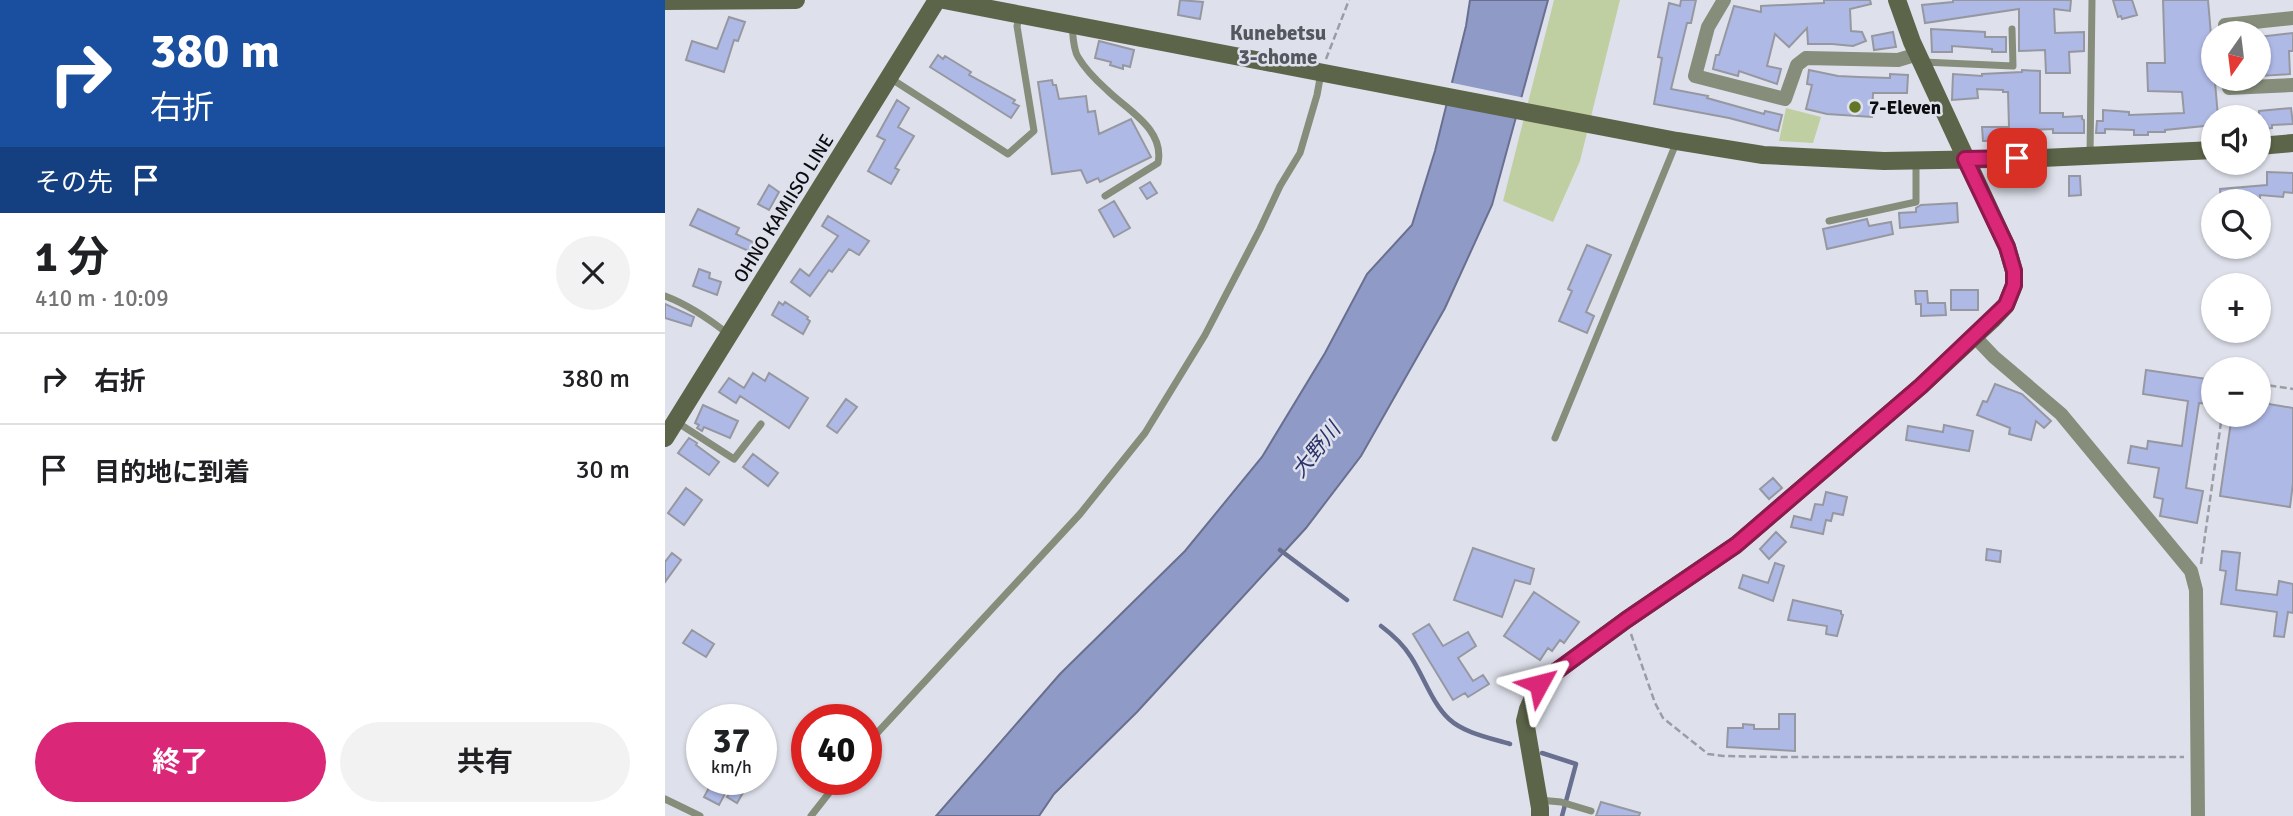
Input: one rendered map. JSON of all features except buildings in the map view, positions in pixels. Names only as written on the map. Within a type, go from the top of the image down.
[{"type":"street","points":[[665,1],[796,0]]},
{"type":"street","name":"OHNO KAMIISO LINE","points":[[665,438],[937,0]]},
{"type":"street","points":[[944,0],[1677,141],[1763,155],[1810,159],[1916,160],[2201,151]]},
{"type":"street","points":[[1724,0],[1708,27],[1695,76],[1785,99],[1797,65],[1806,58],[1920,58]]},
{"type":"street","points":[[1539,808],[1525,722],[1539,684],[1626,620],[1736,545],[1921,386],[2006,305],[2014,285],[2014,271],[2007,247],[1920,58],[1897,0]]},
{"type":"street","points":[[2270,21],[2293,19]]},
{"type":"street","points":[[2271,86],[2293,85]]},
{"type":"street","points":[[2271,145],[2293,143]]},
{"type":"street","points":[[1974,336],[1994,357],[2061,414],[2192,571],[2196,590],[2198,816]]},
{"type":"lane","points":[[2090,156],[2092,0]]},
{"type":"lane","points":[[888,77],[1008,154],[1034,131],[1017,26],[1020,14]]},
{"type":"lane","points":[[1072,23],[1076,55],[1108,91],[1137,114],[1155,139],[1160,154],[1158,163],[1105,196]]},
{"type":"lane","points":[[1920,58],[2013,66],[2012,29]]},
{"type":"lane","points":[[882,728],[1080,514],[1146,433],[1205,335],[1280,186],[1300,153],[1317,95],[1330,73]]},
{"type":"lane","points":[[1555,438],[1677,141]]},
{"type":"lane","points":[[1829,221],[1916,202],[1916,160]]},
{"type":"lane","points":[[665,296],[703,314],[729,334]]},
{"type":"lane","points":[[675,421],[734,459],[761,424]]},
{"type":"lane","points":[[811,816],[827,795]]},
{"type":"lane","points":[[665,799],[700,816]]},
{"type":"lane","points":[[1539,808],[1561,802],[1591,811]]},
{"type":"path","points":[[1330,73],[1349,0]]},
{"type":"path","points":[[2271,385],[2293,388]]},
{"type":"path","points":[[2192,571],[2201,565],[2221,427]]},
{"type":"path","points":[[1626,620],[1655,704],[1663,718],[1708,754],[1778,757],[2197,757]]},
{"type":"green space","points":[[1554,0],[1620,0],[1580,161],[1553,222],[1503,201]]},
{"type":"green space","points":[[1786,108],[1821,117],[1813,143],[1779,141]]},
{"type":"water","name":"大野川","points":[[1470,0],[1548,0],[1492,205],[1445,308],[1361,456],[1306,528],[1137,712],[1054,794],[1039,816],[936,816],[1060,674],[1185,551],[1262,457],[1325,353],[1367,274],[1412,225],[1435,151]]},
{"type":"pier","points":[[1448,82],[1525,98],[1519,119],[1443,104]]},
{"type":"waterway","points":[[1280,550],[1347,600]]},
{"type":"waterway","points":[[1381,626],[1408,652],[1433,698],[1449,719],[1470,731],[1510,744]]},
{"type":"waterway","points":[[1542,753],[1576,764],[1562,816]]},
{"type":"place","name":"7-Eleven","points":[[1855,107]]},
{"type":"district","name":"Kunebetsu 3-chome","points":[[1278,45]]},
{"type":"route","points":[[1539,684],[1626,620],[1736,545],[1921,386],[2006,305],[2014,285],[2014,271],[2007,247],[1965,159],[2017,158]]}]
